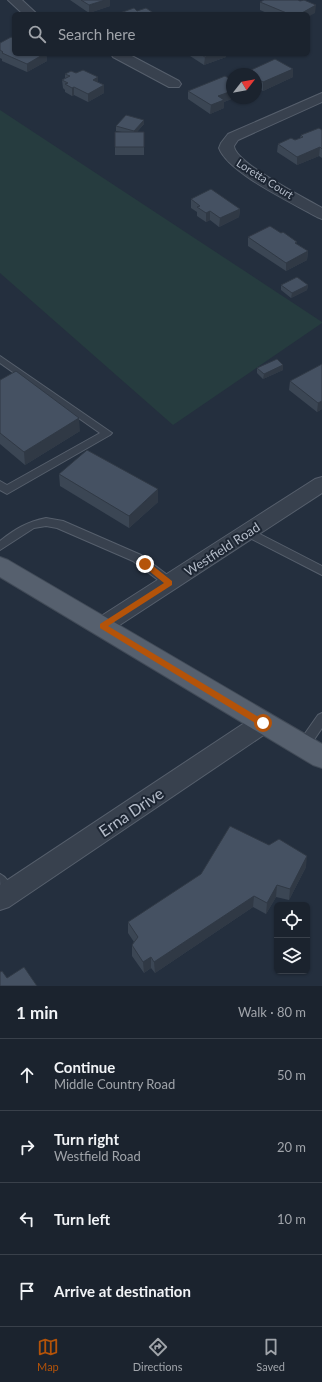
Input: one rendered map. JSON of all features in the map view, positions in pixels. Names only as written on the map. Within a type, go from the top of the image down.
[{"type":"main road","points":[[0,566],[312,751]]},
{"type":"street","points":[[14,0],[29,12]]},
{"type":"street","points":[[122,56],[174,84]]},
{"type":"street","name":"Loretta Court","points":[[322,97],[233,137],[228,141],[226,146],[227,152],[243,167],[322,214]]},
{"type":"street","name":"Westfield Road","points":[[102,626],[322,484]]},
{"type":"street","name":"Erna Drive","points":[[3,891],[263,723]]},
{"type":"lane","points":[[0,359],[107,433],[6,490],[0,485]]},
{"type":"lane","points":[[0,546],[32,524],[46,522],[58,524],[137,558],[170,583]]},
{"type":"lane","points":[[248,532],[322,571]]},
{"type":"lane","points":[[312,751],[322,718]]},
{"type":"green space","points":[[0,110],[322,323],[173,425],[0,273]]},
{"type":"building","points":[[81,0],[105,0],[89,5]]},
{"type":"building","points":[[264,0],[304,0],[316,5],[304,12],[284,12],[260,2]]},
{"type":"building","points":[[134,8],[137,11],[146,8],[152,12],[123,12]]},
{"type":"building","points":[[11,37],[12,56],[41,56],[27,64],[2,53],[3,52],[0,50],[0,43]]},
{"type":"building","points":[[275,59],[293,69],[263,82],[262,68],[255,68]]},
{"type":"building","points":[[83,70],[98,77],[93,80],[104,85],[88,94],[74,87],[72,88],[65,84],[68,83],[62,80],[70,76],[65,74],[71,71],[76,73]]},
{"type":"building","points":[[226,77],[226,93],[218,96],[224,100],[211,105],[188,91]]},
{"type":"building","points":[[126,115],[144,120],[134,131],[116,126]]},
{"type":"building","points":[[319,128],[322,130],[322,149],[320,147],[297,157],[278,144],[291,138],[295,140],[303,137],[301,135]]},
{"type":"building","points":[[115,132],[144,132],[144,147],[115,147]]},
{"type":"building","points":[[211,189],[240,209],[220,218],[210,211],[206,213],[197,207],[200,206],[191,199]]},
{"type":"building","points":[[270,226],[281,233],[283,232],[297,242],[295,243],[308,251],[286,263],[248,237]]},
{"type":"building","points":[[297,277],[308,285],[292,293],[281,285]]},
{"type":"building","points":[[277,359],[283,365],[264,374],[257,368]]},
{"type":"building","points":[[322,364],[322,401],[318,403],[290,381]]},
{"type":"building","points":[[16,371],[79,418],[24,452],[0,433],[0,380]]},
{"type":"building","points":[[87,450],[158,489],[129,516],[59,474]]},
{"type":"building","points":[[230,826],[269,845],[279,839],[307,856],[290,889],[277,885],[267,903],[254,896],[154,962],[151,957],[143,962],[132,945],[138,937],[128,922],[201,874]]},
{"type":"building","points":[[24,967],[37,986],[0,986],[0,972],[2,971],[7,978]]},
{"type":"route","points":[[145,564],[170,583],[102,626],[263,723]]}]
